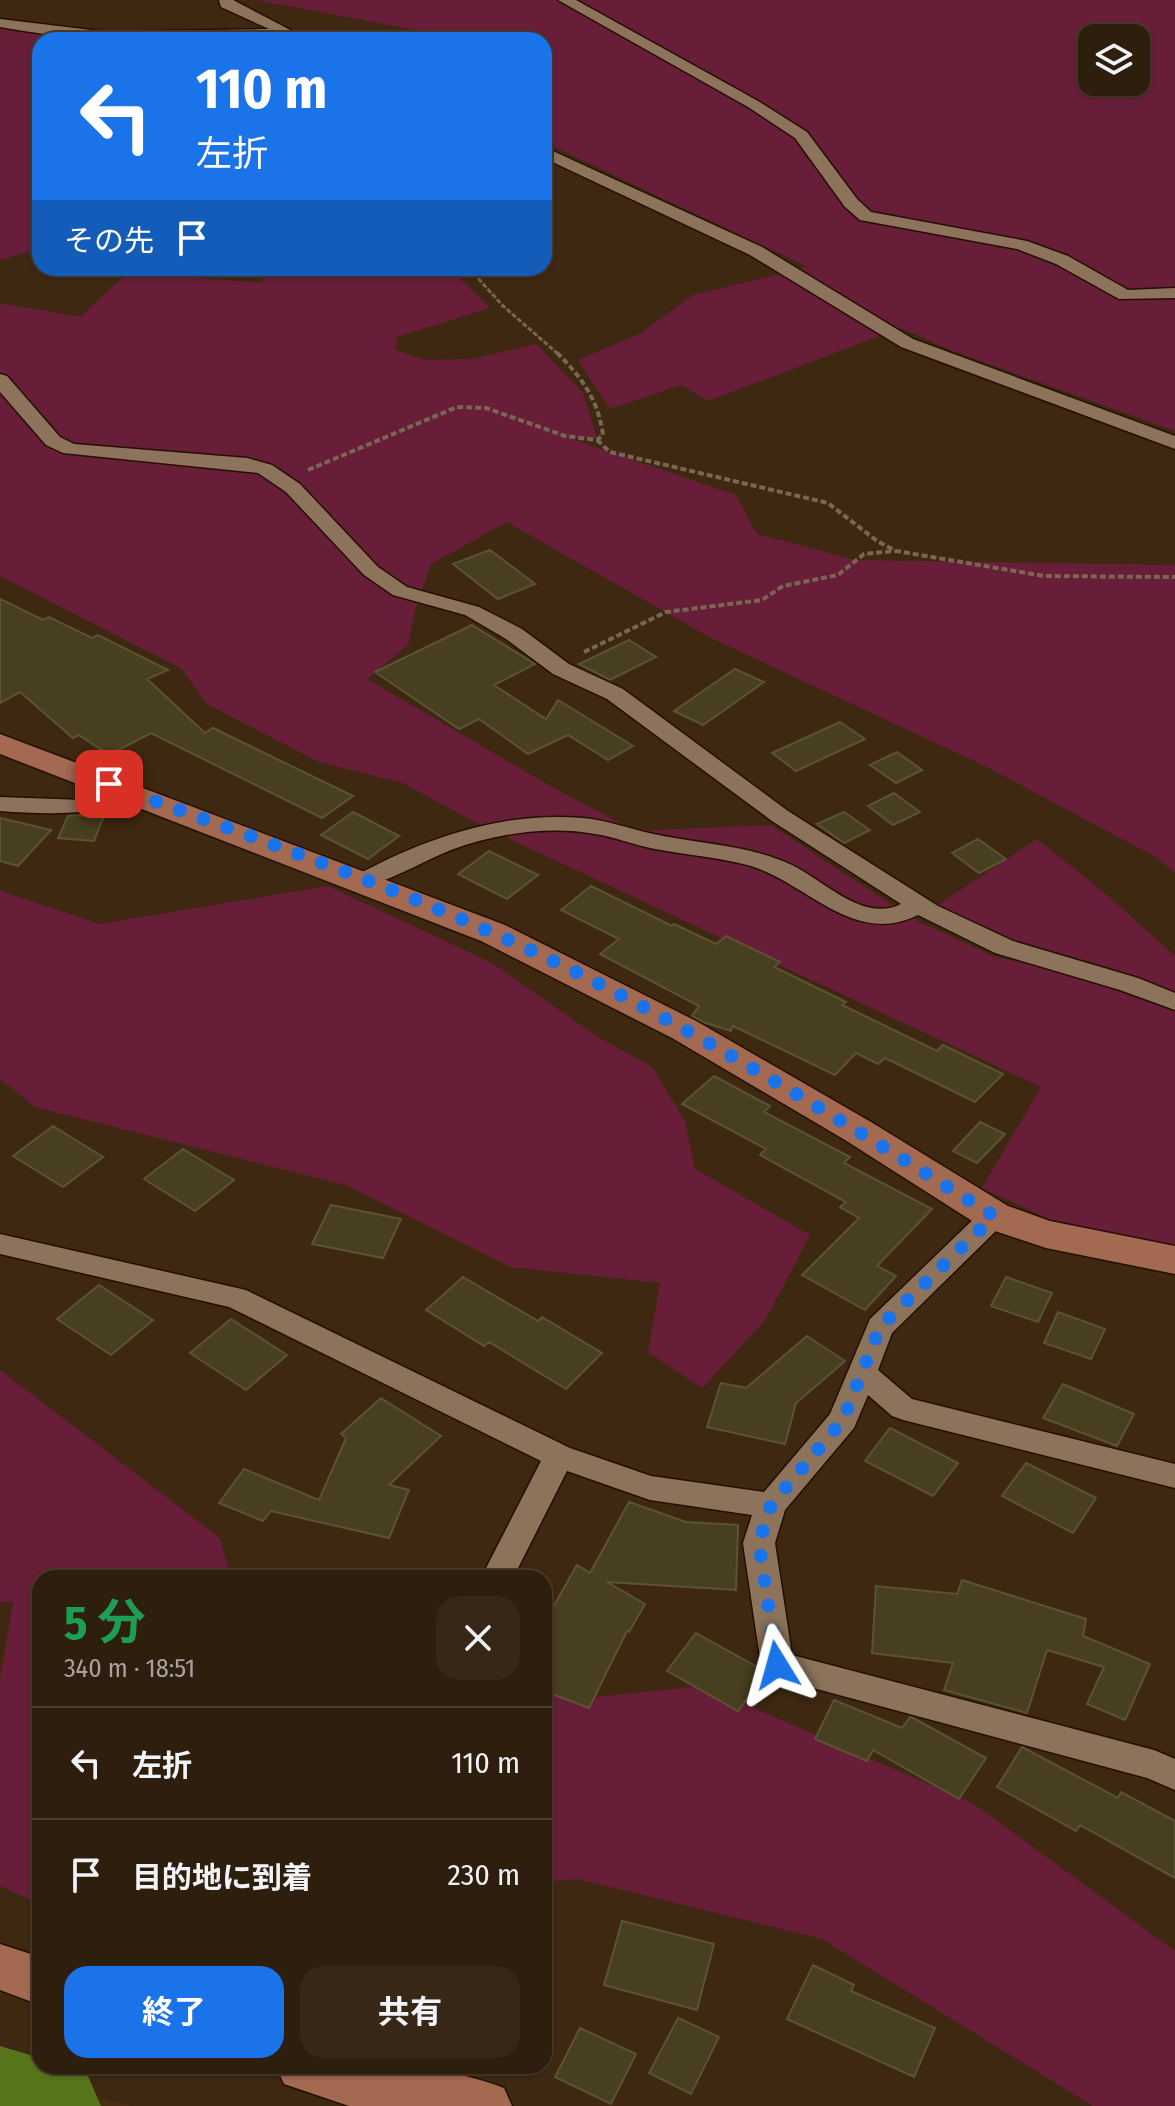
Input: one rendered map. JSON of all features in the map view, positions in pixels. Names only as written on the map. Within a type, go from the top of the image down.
[{"type":"street","points":[[226,0],[226,4],[285,32]]},
{"type":"street","points":[[565,0],[753,104],[801,135],[851,203],[866,216],[1021,245],[1062,260],[1125,295],[1175,293]]},
{"type":"street","points":[[0,23],[49,32]]},
{"type":"street","points":[[552,156],[756,251],[907,343],[1175,443]]},
{"type":"street","points":[[0,380],[53,441],[70,449],[247,464],[265,469],[283,481],[371,571],[400,591],[472,611],[514,634],[556,665],[615,694],[780,816],[919,905],[1004,947],[1129,984],[1175,1002]]},
{"type":"street","points":[[0,743],[493,933],[685,1030],[858,1131],[994,1216],[1046,1234],[1175,1260]]},
{"type":"street","points":[[0,804],[70,809],[101,807],[136,794]]},
{"type":"street","points":[[364,881],[397,862],[438,846],[504,830],[546,825],[587,825],[774,865],[868,918],[891,917],[919,905]]},
{"type":"street","points":[[994,1216],[880,1327],[843,1420],[771,1505],[759,1543],[777,1665],[1154,1765],[1175,1775]]},
{"type":"street","points":[[0,1244],[236,1298],[559,1456],[650,1488],[771,1505]]},
{"type":"street","points":[[862,1373],[903,1408],[1175,1476]]},
{"type":"street","points":[[501,1570],[559,1456]]},
{"type":"street","points":[[0,1967],[32,1978]]},
{"type":"street","points":[[327,2074],[368,2087],[486,2106]]},
{"type":"path","points":[[476,276],[504,308],[575,369],[603,423],[603,435],[597,440]]},
{"type":"path","points":[[283,481],[457,407],[476,405],[499,410],[566,436],[597,440],[610,452],[828,503],[877,541],[896,551]]},
{"type":"path","points":[[556,665],[666,612],[762,600],[783,586],[838,575],[864,554],[896,551],[1044,576],[1175,577]]},
{"type":"shaded area","points":[[257,0],[1175,0],[1175,431],[953,351],[901,328],[708,401],[681,385],[610,409],[578,360],[641,333],[693,295],[808,267],[552,146],[552,32],[426,32]]},
{"type":"shaded area","points":[[0,27],[43,32],[32,32],[32,251],[0,260]]},
{"type":"shaded area","points":[[124,276],[261,282],[265,276],[457,276],[490,308],[397,337],[395,350],[426,360],[472,359],[536,344],[583,393],[597,438],[569,438],[736,495],[757,534],[855,560],[1175,565],[1175,873],[1156,857],[987,767],[709,637],[507,522],[431,564],[415,611],[408,645],[367,679],[550,786],[635,831],[771,825],[915,920],[995,957],[1099,978],[929,911],[1037,839],[1101,890],[1175,956],[1175,1250],[1070,1229],[982,1188],[1041,1087],[482,826],[403,783],[319,762],[207,704],[181,668],[0,576],[0,303],[80,317]]},
{"type":"shaded area","points":[[328,886],[492,963],[598,1037],[652,1067],[685,1121],[695,1169],[810,1235],[766,1319],[702,1388],[648,1352],[660,1283],[511,1267],[346,1185],[35,1107],[0,1079],[0,891],[100,924]]},
{"type":"shaded area","points":[[0,1370],[220,1538],[229,1570],[32,1570],[32,1900],[0,1886],[0,1678],[13,1602],[0,1602]]},
{"type":"shaded area","points":[[703,1686],[974,1804],[1175,1951],[1175,2106],[1093,2106],[822,1939],[578,1879],[552,1881],[552,1696],[587,1698]]},
{"type":"shaded area","points":[[0,2074],[133,2106],[0,2106]]},
{"type":"building","points":[[490,550],[535,584],[498,599],[453,564]]},
{"type":"building","points":[[0,599],[43,620],[49,617],[92,638],[98,635],[168,670],[147,679],[205,733],[213,728],[353,796],[322,818],[151,733],[109,755],[79,735],[73,738],[20,692],[0,703]]},
{"type":"building","points":[[472,625],[535,664],[494,685],[546,719],[558,700],[633,746],[608,760],[568,735],[528,754],[479,719],[459,729],[375,672]]},
{"type":"building","points":[[629,640],[656,657],[610,680],[579,664]]},
{"type":"building","points":[[735,669],[764,682],[703,725],[674,711]]},
{"type":"building","points":[[840,722],[865,739],[796,771],[772,753]]},
{"type":"building","points":[[897,752],[922,770],[896,783],[870,765]]},
{"type":"building","points":[[894,793],[920,812],[893,825],[868,806]]},
{"type":"building","points":[[353,812],[399,836],[368,859],[321,835]]},
{"type":"building","points":[[844,812],[870,830],[844,843],[817,824]]},
{"type":"building","points":[[68,816],[104,816],[94,841],[58,838]]},
{"type":"building","points":[[0,818],[51,830],[18,866],[0,861]]},
{"type":"building","points":[[978,839],[1006,859],[979,873],[952,853]]},
{"type":"building","points":[[489,851],[538,875],[507,899],[458,874]]},
{"type":"building","points":[[591,886],[716,944],[726,936],[780,962],[774,967],[846,1002],[842,1005],[937,1051],[943,1045],[1003,1074],[975,1102],[885,1058],[878,1064],[856,1053],[835,1075],[733,1026],[731,1031],[703,1022],[692,1016],[699,1006],[600,954],[619,939],[561,910]]},
{"type":"building","points":[[714,1076],[770,1106],[764,1112],[850,1157],[844,1163],[932,1209],[877,1266],[896,1276],[865,1310],[802,1275],[859,1218],[840,1207],[846,1202],[760,1155],[766,1149],[682,1104]]},
{"type":"building","points":[[980,1122],[1005,1134],[977,1163],[953,1151]]},
{"type":"building","points":[[53,1126],[103,1157],[63,1187],[13,1156]]},
{"type":"building","points":[[183,1149],[234,1180],[195,1211],[144,1179]]},
{"type":"building","points":[[331,1205],[401,1219],[383,1258],[312,1244]]},
{"type":"building","points":[[463,1277],[538,1321],[542,1317],[602,1353],[566,1389],[489,1342],[484,1346],[426,1310]]},
{"type":"building","points":[[1006,1277],[1052,1293],[1038,1322],[991,1306]]},
{"type":"building","points":[[99,1285],[153,1320],[111,1355],[57,1319]]},
{"type":"building","points":[[1058,1312],[1105,1329],[1091,1359],[1044,1343]]},
{"type":"building","points":[[231,1319],[287,1355],[246,1390],[190,1353]]},
{"type":"building","points":[[807,1336],[845,1361],[796,1403],[785,1444],[707,1427],[721,1383],[746,1388]]},
{"type":"building","points":[[1063,1384],[1134,1414],[1117,1446],[1043,1418]]},
{"type":"building","points":[[381,1398],[441,1436],[389,1485],[409,1490],[389,1538],[271,1511],[263,1521],[219,1503],[244,1469],[319,1500],[346,1438],[341,1434]]},
{"type":"building","points":[[890,1428],[958,1463],[933,1496],[865,1461]]},
{"type":"building","points":[[1026,1463],[1096,1498],[1073,1533],[1002,1496]]},
{"type":"building","points":[[629,1502],[686,1522],[738,1525],[736,1590],[607,1582],[645,1604],[627,1631],[589,1708],[552,1694],[552,1609],[577,1565],[590,1573]]},
{"type":"building","points":[[962,1580],[1086,1619],[1083,1636],[1150,1664],[1125,1720],[1087,1704],[1104,1667],[1047,1650],[1027,1713],[944,1690],[953,1663],[872,1653],[876,1586],[957,1594]]},
{"type":"building","points":[[696,1633],[759,1668],[763,1677],[738,1711],[667,1671]]},
{"type":"building","points":[[834,1700],[902,1728],[910,1717],[986,1758],[959,1799],[873,1750],[867,1761],[815,1739]]},
{"type":"building","points":[[1022,1747],[1118,1798],[1121,1792],[1175,1821],[1175,1878],[1080,1825],[1076,1831],[997,1787]]},
{"type":"building","points":[[622,1921],[714,1944],[697,2010],[604,1985]]},
{"type":"building","points":[[813,1965],[854,1985],[851,1991],[935,2028],[914,2077],[787,2019]]},
{"type":"building","points":[[678,2018],[719,2037],[691,2094],[649,2073]]},
{"type":"building","points":[[580,2028],[636,2054],[611,2104],[555,2077]]},
{"type":"waterway","points":[[0,2088],[57,2106]]},
{"type":"route","points":[[109,784],[493,933],[685,1030],[858,1131],[994,1216],[880,1327],[843,1420],[771,1505],[759,1543],[777,1665]]}]
